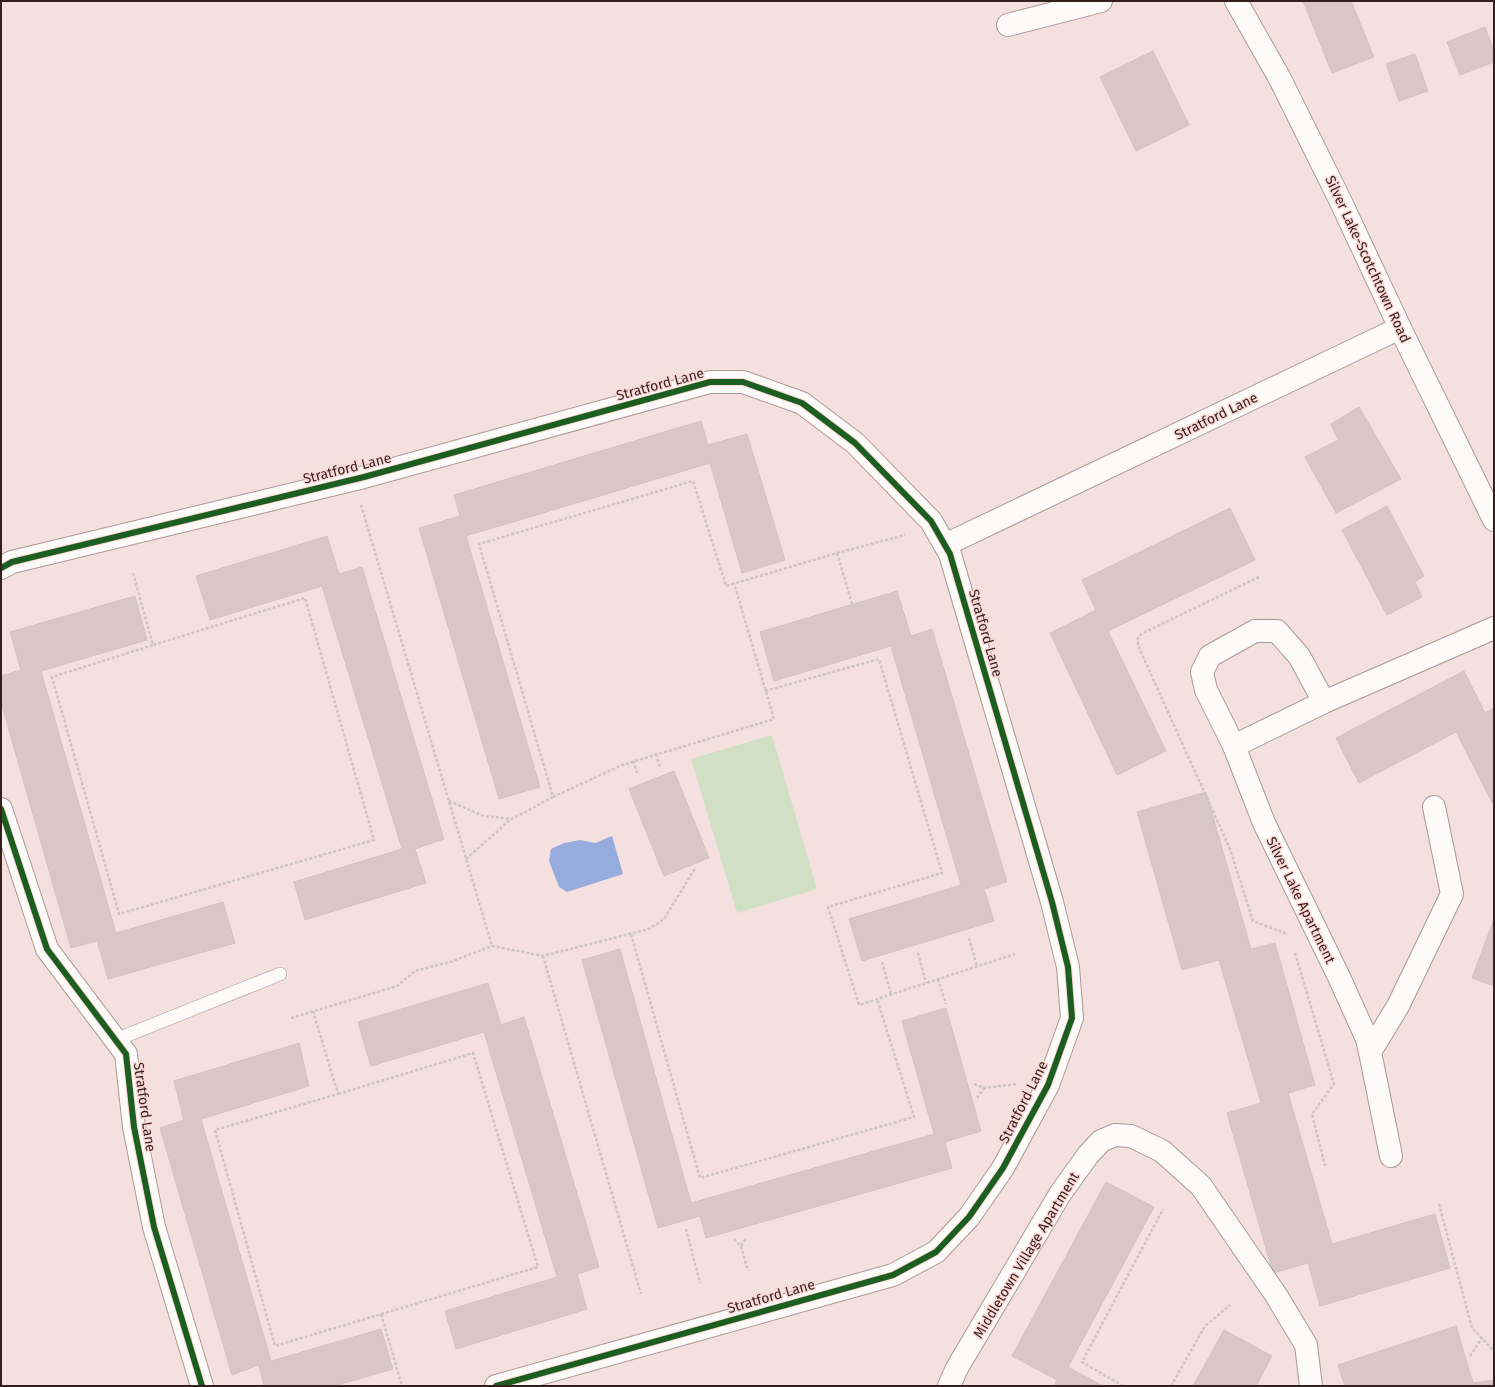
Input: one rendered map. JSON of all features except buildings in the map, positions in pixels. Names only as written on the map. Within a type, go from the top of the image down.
[{"type":"street","points":[[1008,25],[1101,1]]},
{"type":"street","name":"Silver Lake-Scotchtown Road","points":[[1236,1],[1279,77],[1494,520]]},
{"type":"street","name":"Stratford Lane","points":[[945,545],[1400,328]]},
{"type":"street","name":"Stratford Lane","points":[[1,568],[12,562],[364,477],[710,382],[743,382],[802,403],[855,444],[931,521],[953,561],[1050,894],[1068,967],[1072,1018],[1048,1085],[1003,1168],[969,1217],[936,1252],[893,1274],[496,1386]]},
{"type":"street","points":[[1234,746],[1324,702],[1494,628]]},
{"type":"street","name":"Silver Lake Apartment","points":[[1324,702],[1299,656],[1277,631],[1255,631],[1210,656],[1202,672],[1206,690],[1234,746],[1264,823],[1339,977],[1367,1039],[1391,1156]]},
{"type":"street","points":[[1370,1052],[1398,1006],[1452,894],[1434,807]]},
{"type":"street","name":"Stratford Lane","points":[[1,809],[47,949],[126,1054],[134,1128],[154,1227],[202,1386]]},
{"type":"street","name":"Middletown Village Apartment","points":[[949,1386],[961,1362],[1060,1194],[1088,1155],[1101,1141],[1115,1134],[1131,1136],[1162,1151],[1201,1186],[1276,1295],[1306,1345],[1311,1386]]},
{"type":"lane","points":[[115,1040],[280,974]]},
{"type":"path","points":[[553,797],[479,544],[693,481],[726,586],[837,553],[908,534]]},
{"type":"path","points":[[359,501],[492,946]]},
{"type":"path","points":[[837,553],[853,606]]},
{"type":"path","points":[[133,573],[153,645]]},
{"type":"path","points":[[1258,577],[1141,634],[1137,640],[1143,657],[1230,849],[1253,921],[1289,935]]},
{"type":"path","points":[[466,859],[512,819],[553,797],[622,765],[774,719],[734,583]]},
{"type":"path","points":[[305,598],[374,840],[119,914],[52,677],[153,645],[305,598]]},
{"type":"path","points":[[765,691],[879,659],[942,873],[828,907],[859,1005],[1015,954]]},
{"type":"path","points":[[656,754],[660,768]]},
{"type":"path","points":[[633,761],[637,773]]},
{"type":"path","points":[[449,801],[484,816],[512,819]]},
{"type":"path","points":[[291,1018],[397,986],[415,971],[450,962],[492,946],[543,956],[649,929],[664,919],[696,866]]},
{"type":"path","points":[[631,934],[700,1178],[914,1117],[877,999]]},
{"type":"path","points":[[969,938],[977,966]]},
{"type":"path","points":[[1294,950],[1334,1084],[1312,1114],[1325,1166]]},
{"type":"path","points":[[918,953],[926,983]]},
{"type":"path","points":[[543,956],[641,1294]]},
{"type":"path","points":[[882,962],[891,994]]},
{"type":"path","points":[[938,979],[946,1004]]},
{"type":"path","points":[[313,1011],[338,1094]]},
{"type":"path","points":[[473,1053],[538,1267],[274,1346],[215,1130],[338,1094],[473,1053]]},
{"type":"path","points":[[974,1084],[984,1088],[1017,1084]]},
{"type":"path","points":[[977,1098],[984,1088]]},
{"type":"path","points":[[1440,1204],[1472,1328],[1494,1351]]},
{"type":"path","points":[[1123,1386],[1082,1362],[1163,1209]]},
{"type":"path","points":[[686,1229],[700,1283]]},
{"type":"path","points":[[741,1246],[746,1238]]},
{"type":"path","points":[[734,1239],[741,1246],[748,1271]]},
{"type":"path","points":[[1171,1386],[1205,1326],[1230,1305]]},
{"type":"path","points":[[381,1314],[402,1386]]},
{"type":"path","points":[[1470,1356],[1482,1338]]},
{"type":"green space","points":[[772,735],[817,889],[737,913],[691,759]]},
{"type":"water","points":[[612,836],[623,874],[567,892],[559,887],[549,861],[551,849],[564,843],[580,840],[595,843]]},
{"type":"cycle path","points":[[1,568],[12,562],[364,477],[710,382],[743,382],[802,403],[855,443],[931,521],[950,554],[1052,902],[1068,967],[1072,1018],[1048,1085],[1003,1168],[969,1217],[936,1252],[893,1275],[496,1386]]},
{"type":"cycle path","points":[[1,809],[47,949],[126,1054],[134,1127],[154,1227],[202,1386]]}]
